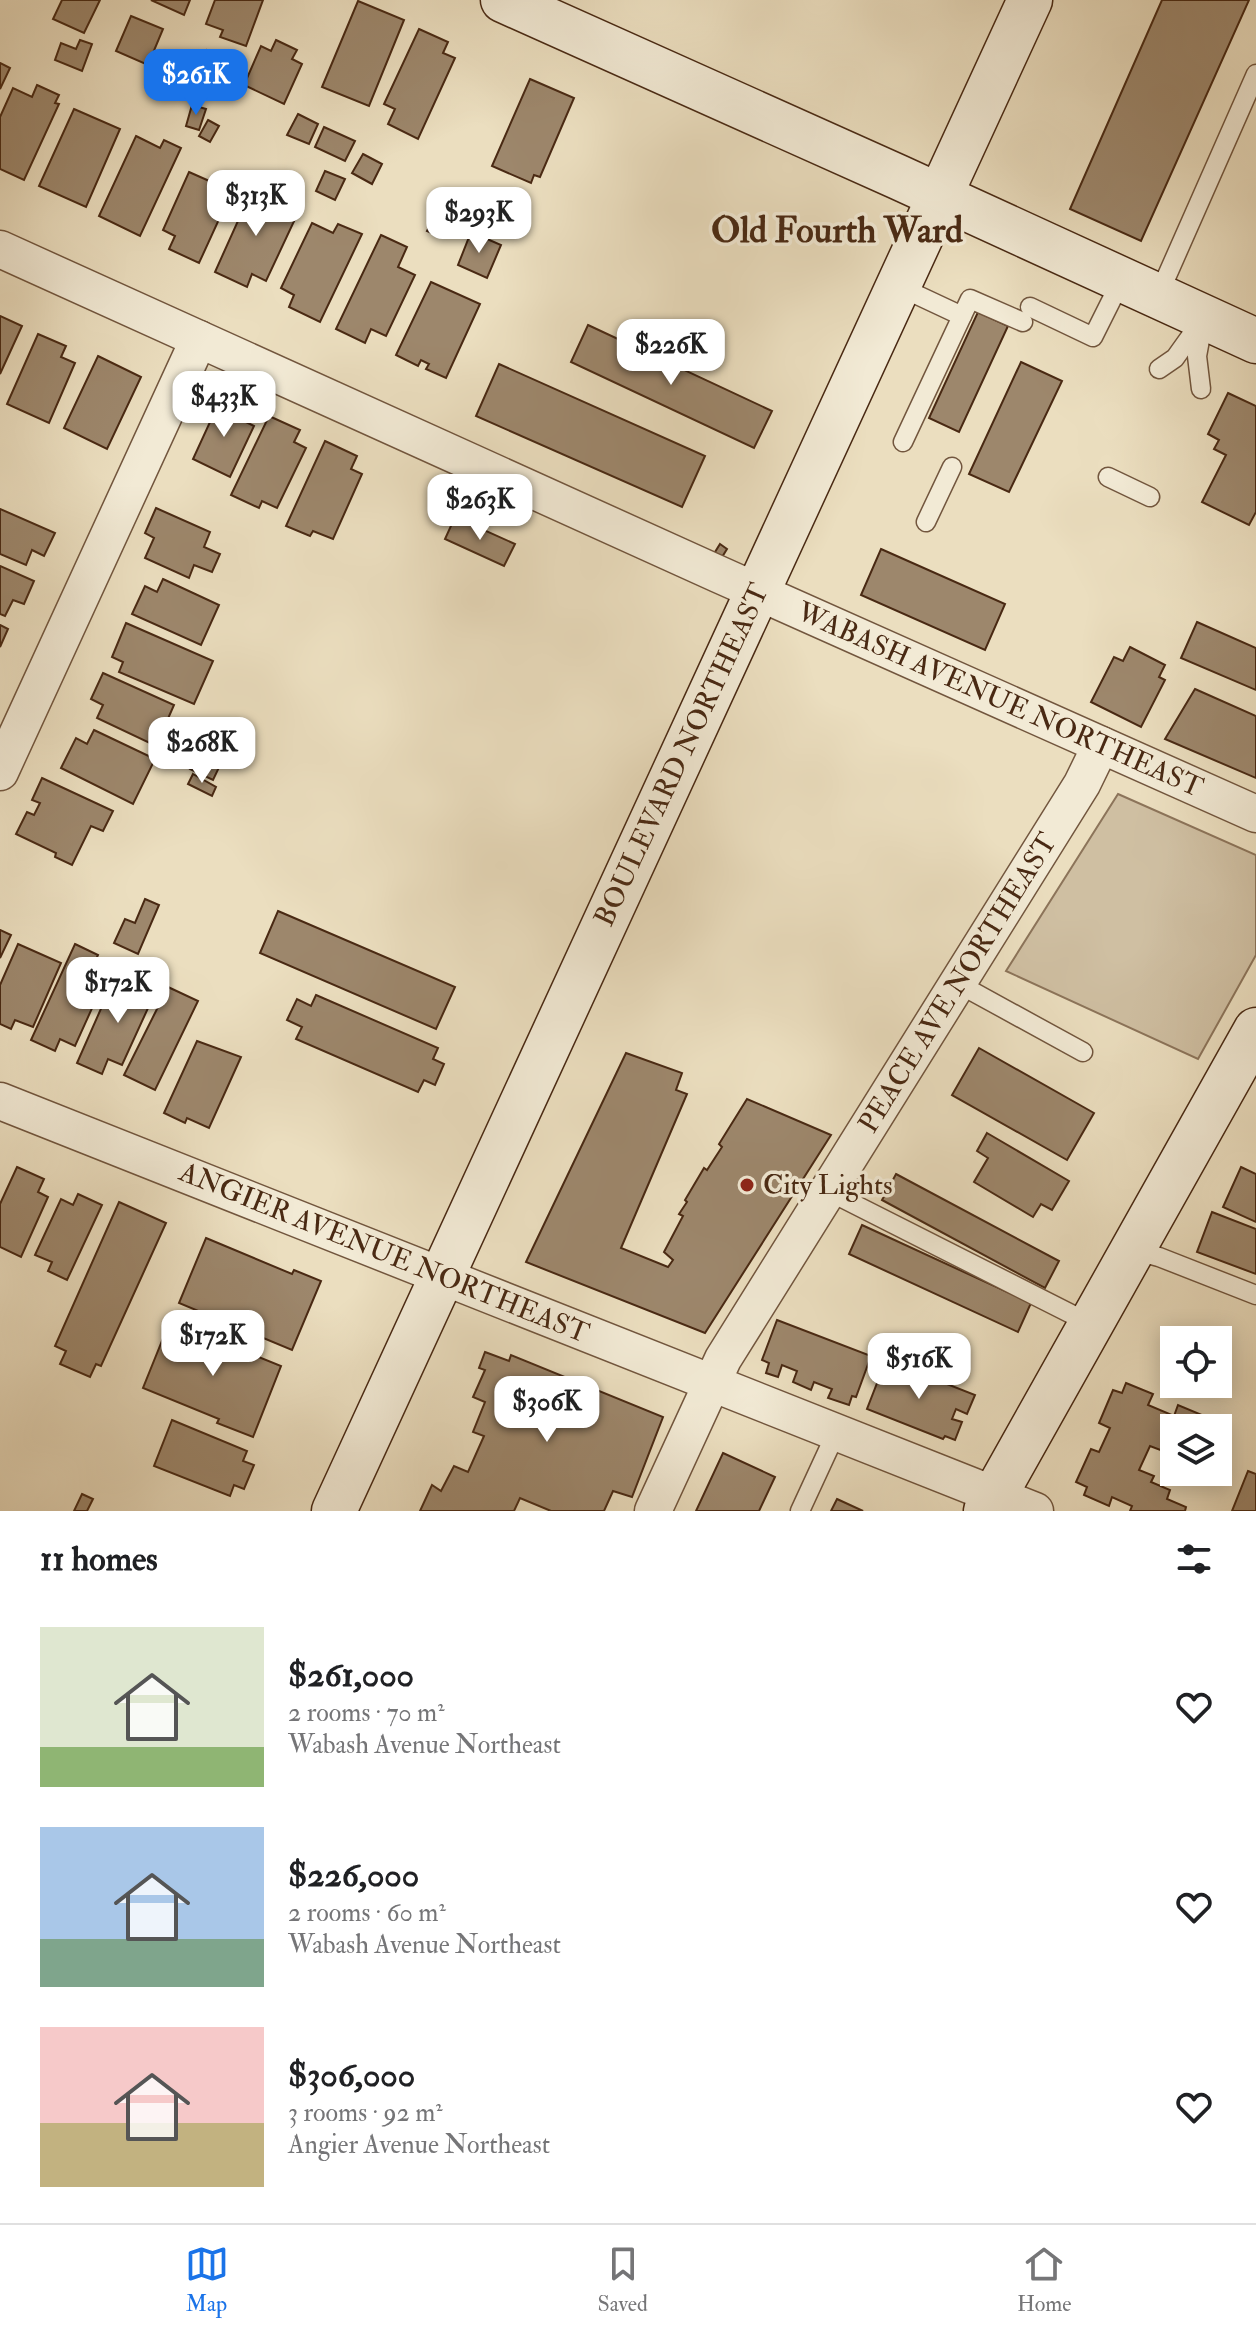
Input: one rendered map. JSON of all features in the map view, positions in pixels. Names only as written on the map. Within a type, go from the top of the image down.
[{"type":"main road","points":[[503,0],[558,18],[1256,341]]},
{"type":"main road","name":"BOULEVARD NORTHEAST","points":[[334,1511],[1030,0]]},
{"type":"main road","points":[[991,1503],[1256,1030]]},
{"type":"street","name":"WABASH AVENUE NORTHEAST","points":[[0,249],[1256,814]]},
{"type":"street","points":[[0,772],[199,339]]},
{"type":"street","name":"PEACE AVE NORTHEAST","points":[[653,1511],[723,1359],[1082,784],[1101,745]]},
{"type":"street","name":"ANGIER AVENUE NORTHEAST","points":[[0,1101],[836,1433],[991,1503],[1035,1511]]},
{"type":"lane","points":[[903,442],[970,299],[1093,337],[1140,288],[1256,74]]},
{"type":"lane","points":[[898,286],[962,316]]},
{"type":"lane","points":[[1159,369],[1175,358],[1204,318]]},
{"type":"lane","points":[[1201,389],[1197,356],[1204,318]]},
{"type":"lane","points":[[926,522],[952,467]]},
{"type":"lane","points":[[1108,477],[1150,497]]},
{"type":"lane","points":[[957,983],[1083,1052]]},
{"type":"lane","points":[[828,1191],[1091,1324]]},
{"type":"lane","points":[[1133,1250],[1256,1295]]},
{"type":"lane","points":[[800,1511],[836,1433]]},
{"type":"shaded area","points":[[1118,794],[1256,855],[1256,955],[1198,1059],[1006,971]]},
{"type":"building","points":[[62,0],[100,0],[84,33],[53,19]]},
{"type":"building","points":[[151,0],[190,0],[184,15]]},
{"type":"building","points":[[215,0],[263,0],[246,46],[220,37],[223,30],[206,24]]},
{"type":"building","points":[[1162,0],[1249,0],[1141,241],[1070,209]]},
{"type":"building","points":[[358,1],[404,20],[369,106],[322,87]]},
{"type":"building","points":[[131,16],[163,29],[148,65],[116,51]]},
{"type":"building","points":[[419,29],[448,42],[443,53],[455,58],[418,139],[388,124],[395,109],[384,104]]},
{"type":"building","points":[[80,40],[92,44],[82,71],[55,60],[61,43],[76,49]]},
{"type":"building","points":[[276,40],[297,50],[292,59],[302,64],[284,104],[244,85],[261,46],[271,51]]},
{"type":"building","points":[[207,50],[237,63],[221,97],[192,84]]},
{"type":"building","points":[[0,63],[10,68],[0,89]]},
{"type":"building","points":[[530,79],[574,98],[540,177],[534,175],[531,183],[492,166]]},
{"type":"building","points":[[37,85],[59,95],[55,103],[59,104],[24,180],[0,169],[0,117],[13,88],[32,97]]},
{"type":"building","points":[[192,105],[206,109],[199,130],[186,126]]},
{"type":"building","points":[[74,109],[120,129],[86,207],[39,186]]},
{"type":"building","points":[[298,114],[318,124],[309,144],[287,135]]},
{"type":"building","points":[[208,120],[219,126],[210,142],[199,136]]},
{"type":"building","points":[[324,127],[355,141],[345,161],[315,147]]},
{"type":"building","points":[[136,136],[160,148],[164,140],[181,148],[140,236],[99,216]]},
{"type":"building","points":[[363,154],[382,164],[372,184],[352,173]]},
{"type":"building","points":[[325,171],[345,179],[335,200],[316,191]]},
{"type":"building","points":[[189,172],[232,191],[199,263],[169,249],[175,236],[163,230]]},
{"type":"building","points":[[255,183],[280,195],[275,207],[296,217],[266,281],[252,274],[247,287],[215,272]]},
{"type":"building","points":[[435,215],[448,221],[441,237],[427,231]]},
{"type":"building","points":[[312,223],[333,233],[338,224],[362,234],[320,322],[289,307],[294,295],[281,288]]},
{"type":"building","points":[[471,232],[501,245],[487,278],[458,265]]},
{"type":"building","points":[[381,235],[407,247],[398,267],[415,275],[386,336],[371,329],[365,343],[336,329]]},
{"type":"building","points":[[431,282],[480,304],[446,378],[426,369],[429,364],[421,360],[418,366],[396,355]]},
{"type":"building","points":[[978,312],[1008,326],[959,432],[929,418]]},
{"type":"building","points":[[0,316],[22,326],[0,374]]},
{"type":"building","points":[[588,325],[772,411],[754,448],[571,362]]},
{"type":"building","points":[[38,334],[66,346],[61,357],[75,363],[49,423],[7,404]]},
{"type":"building","points":[[98,356],[141,377],[107,449],[64,428]]},
{"type":"building","points":[[1021,362],[1062,381],[1009,492],[969,474]]},
{"type":"building","points":[[499,364],[705,456],[682,507],[476,416]]},
{"type":"building","points":[[1228,393],[1256,406],[1256,512],[1249,525],[1202,502],[1226,455],[1214,449],[1219,440],[1208,434]]},
{"type":"building","points":[[221,398],[245,409],[240,419],[254,426],[230,477],[193,459]]},
{"type":"building","points":[[269,416],[300,430],[294,442],[306,448],[277,508],[262,501],[259,508],[231,495]]},
{"type":"building","points":[[325,441],[357,456],[351,469],[362,474],[333,539],[313,531],[310,536],[286,526]]},
{"type":"building","points":[[156,508],[210,532],[204,547],[220,554],[212,572],[194,565],[189,578],[145,558],[154,538],[145,533]]},
{"type":"building","points":[[0,509],[55,533],[44,556],[32,550],[26,565],[0,554]]},
{"type":"building","points":[[455,517],[515,544],[504,566],[445,539]]},
{"type":"building","points":[[720,544],[727,549],[714,570],[707,565]]},
{"type":"building","points":[[881,549],[1005,604],[985,650],[861,595]]},
{"type":"building","points":[[0,566],[34,581],[24,604],[13,600],[5,616],[0,614]]},
{"type":"building","points":[[163,579],[219,605],[201,645],[132,614],[145,586],[157,592]]},
{"type":"building","points":[[1197,622],[1256,648],[1256,690],[1181,658]]},
{"type":"building","points":[[126,623],[213,661],[194,704],[119,672],[123,662],[112,657]]},
{"type":"building","points":[[0,625],[8,629],[0,647]]},
{"type":"building","points":[[1130,647],[1165,665],[1159,677],[1165,680],[1141,727],[1091,702],[1114,657],[1123,661]]},
{"type":"building","points":[[103,673],[174,705],[156,746],[97,718],[103,705],[91,699]]},
{"type":"building","points":[[1195,689],[1256,716],[1256,778],[1165,739]]},
{"type":"building","points":[[94,730],[155,759],[133,804],[61,768],[76,738],[87,744]]},
{"type":"building","points":[[199,750],[222,761],[213,780],[190,769]]},
{"type":"building","points":[[193,774],[216,787],[212,796],[188,784]]},
{"type":"building","points":[[42,778],[113,811],[103,831],[91,826],[72,865],[55,857],[56,853],[16,834],[27,812],[34,815],[40,803],[32,800]]},
{"type":"building","points":[[145,899],[159,905],[138,954],[114,943],[125,919],[135,923]]},
{"type":"building","points":[[278,911],[455,987],[436,1029],[260,953]]},
{"type":"building","points":[[0,930],[11,935],[0,958]]},
{"type":"building","points":[[18,944],[61,963],[33,1027],[15,1020],[11,1029],[0,1024],[0,985]]},
{"type":"building","points":[[75,944],[98,955],[87,979],[102,986],[75,1046],[60,1039],[55,1051],[31,1040]]},
{"type":"building","points":[[136,974],[159,984],[122,1065],[108,1059],[102,1074],[77,1063],[111,986],[128,993]]},
{"type":"building","points":[[168,987],[198,1001],[155,1090],[124,1075]]},
{"type":"building","points":[[316,995],[438,1048],[433,1059],[444,1064],[435,1085],[424,1080],[418,1092],[296,1039],[302,1027],[287,1020],[297,999],[311,1006]]},
{"type":"building","points":[[197,1041],[241,1057],[209,1128],[187,1118],[185,1123],[164,1113]]},
{"type":"building","points":[[979,1048],[1094,1113],[1067,1160],[952,1095]]},
{"type":"building","name":"City Lights","points":[[626,1053],[682,1073],[676,1090],[687,1094],[621,1248],[668,1267],[673,1260],[664,1252],[683,1216],[679,1214],[687,1202],[685,1200],[704,1168],[707,1170],[722,1147],[719,1144],[747,1099],[831,1135],[705,1333],[526,1262]]},
{"type":"building","points":[[987,1133],[1069,1181],[1052,1210],[1041,1204],[1033,1217],[974,1182],[988,1158],[977,1151]]},
{"type":"building","points":[[17,1167],[44,1179],[38,1192],[48,1197],[21,1257],[0,1247],[0,1204]]},
{"type":"building","points":[[1241,1167],[1256,1174],[1256,1222],[1223,1207]]},
{"type":"building","points":[[896,1174],[1059,1261],[1045,1288],[882,1200]]},
{"type":"building","points":[[78,1194],[102,1205],[67,1280],[48,1271],[52,1262],[35,1255],[61,1199],[73,1205]]},
{"type":"building","points":[[119,1202],[166,1223],[101,1366],[96,1364],[90,1377],[60,1364],[66,1351],[55,1346]]},
{"type":"building","points":[[1212,1212],[1256,1229],[1256,1274],[1197,1252]]},
{"type":"building","points":[[862,1225],[1031,1303],[1018,1332],[849,1254]]},
{"type":"building","points":[[206,1238],[292,1274],[294,1270],[321,1281],[292,1350],[179,1303]]},
{"type":"building","points":[[777,1320],[871,1356],[856,1397],[852,1396],[849,1405],[828,1398],[832,1389],[814,1382],[811,1390],[793,1382],[797,1371],[782,1365],[778,1377],[766,1373],[769,1363],[762,1360]]},
{"type":"building","points":[[170,1321],[281,1366],[253,1437],[217,1423],[219,1419],[143,1388]]},
{"type":"building","points":[[485,1352],[509,1361],[511,1355],[663,1417],[632,1497],[613,1491],[604,1511],[551,1511],[520,1498],[514,1511],[420,1511],[432,1485],[441,1491],[454,1466],[468,1472],[484,1436],[473,1432],[485,1402],[473,1397],[485,1370],[479,1368]]},
{"type":"building","points":[[886,1360],[975,1395],[967,1414],[956,1409],[952,1419],[962,1422],[955,1440],[945,1436],[943,1439],[867,1409]]},
{"type":"building","points":[[1126,1383],[1153,1394],[1148,1405],[1169,1414],[1160,1414],[1160,1450],[1150,1446],[1139,1470],[1154,1476],[1151,1482],[1170,1490],[1167,1499],[1186,1507],[1185,1511],[1130,1511],[1132,1506],[1112,1497],[1109,1506],[1084,1495],[1087,1487],[1076,1482],[1091,1449],[1099,1452],[1110,1428],[1099,1423],[1113,1390],[1122,1393]]},
{"type":"building","points":[[1178,1405],[1200,1414],[1175,1414]]},
{"type":"building","points":[[172,1420],[247,1451],[243,1461],[254,1465],[244,1489],[234,1485],[230,1496],[154,1466]]},
{"type":"building","points":[[723,1453],[775,1477],[759,1511],[696,1511]]},
{"type":"building","points":[[1248,1471],[1256,1474],[1256,1511],[1232,1511]]},
{"type":"building","points":[[82,1494],[93,1499],[87,1511],[74,1511]]},
{"type":"building","points":[[837,1499],[863,1511],[831,1511]]},
{"type":"place","name":"City Lights","points":[[747,1185]]},
{"type":"district","name":"Old Fourth Ward","points":[[837,230]]}]
